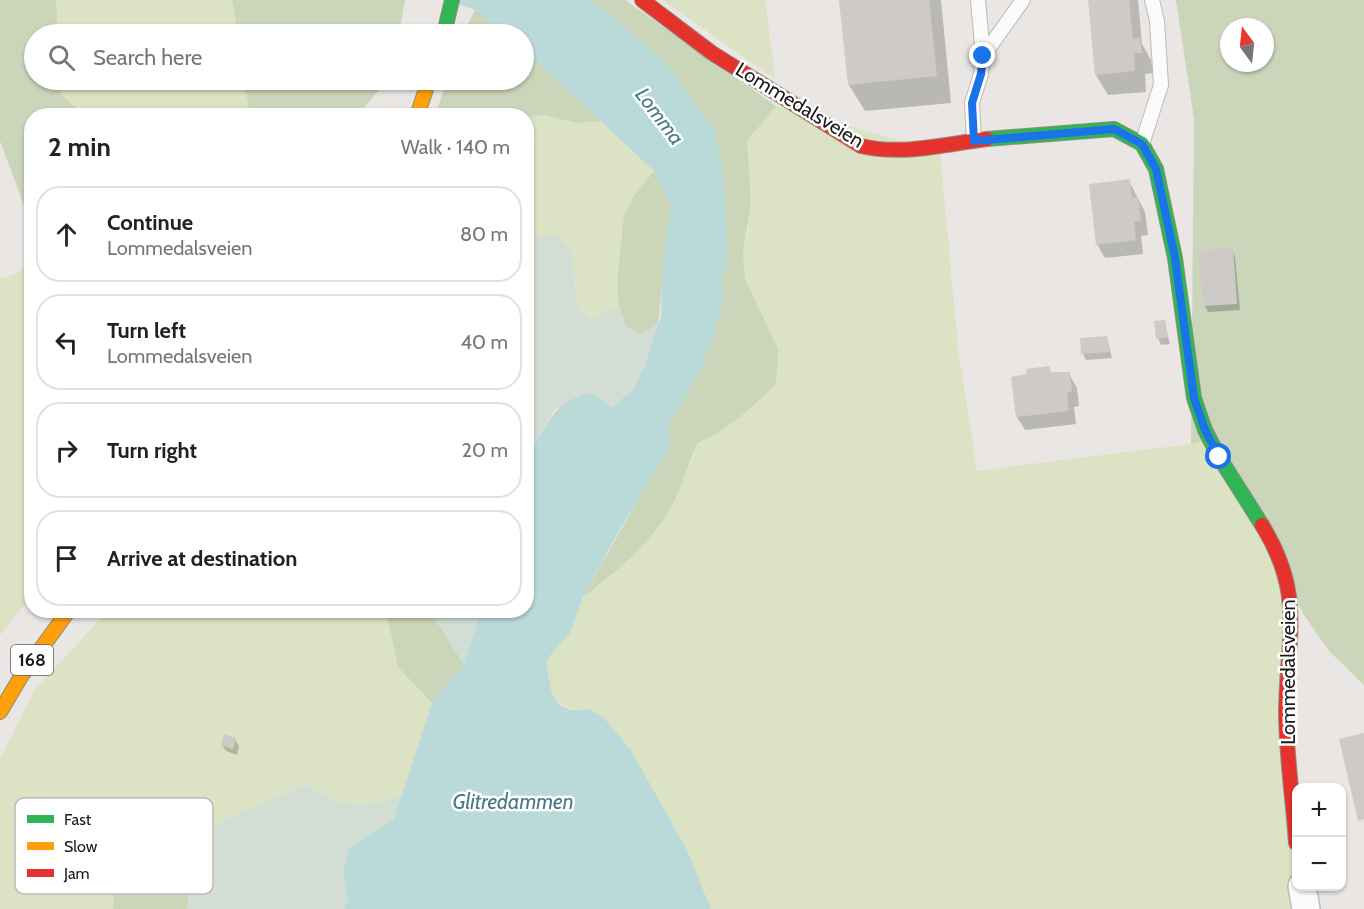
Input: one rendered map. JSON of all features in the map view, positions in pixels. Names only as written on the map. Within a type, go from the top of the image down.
[{"type":"street","points":[[447,24],[452,0]]},
{"type":"street","name":"Lommedalsveien","points":[[642,0],[712,52],[861,146],[878,150],[901,150],[1114,129],[1142,144],[1156,169],[1175,258],[1194,398],[1205,430],[1219,457],[1277,550],[1285,573],[1292,610],[1286,712],[1296,837]]},
{"type":"street","points":[[420,108],[426,90]]},
{"type":"street","name":"168","points":[[0,712],[22,675],[63,618]]},
{"type":"street","points":[[1303,891],[1306,909]]},
{"type":"lane","points":[[974,141],[972,103],[981,74],[983,56],[978,0]]},
{"type":"lane","points":[[983,56],[1023,0]]},
{"type":"lane","points":[[1142,144],[1161,85],[1157,21],[1152,0]]},
{"type":"green space","points":[[0,0],[56,0],[57,24],[24,24],[24,90],[61,90],[61,95],[77,108],[24,108],[24,205],[0,141]]},
{"type":"green space","points":[[56,0],[232,0],[236,24],[57,24]]},
{"type":"green space","points":[[232,0],[405,0],[401,24],[236,24]]},
{"type":"green space","points":[[588,0],[625,0],[776,106],[747,141],[751,203],[743,252],[745,279],[778,349],[776,384],[730,425],[698,443],[677,495],[659,525],[624,564],[583,597],[645,487],[669,451],[669,424],[700,371],[715,331],[724,293],[721,282],[728,259],[714,131],[665,62],[599,5]]},
{"type":"green space","points":[[662,0],[765,0],[775,79]]},
{"type":"green space","points":[[1176,0],[1364,0],[1364,685],[1329,651],[1304,615],[1215,437],[1191,444],[1194,119]]},
{"type":"green space","points":[[475,10],[494,24],[468,24]]},
{"type":"green space","points":[[534,58],[602,121],[577,123],[544,115],[534,116],[534,108],[438,108],[444,90],[534,90]]},
{"type":"green space","points":[[61,90],[246,90],[249,108],[77,108],[61,95]]},
{"type":"green space","points":[[246,90],[379,90],[364,108],[249,108]]},
{"type":"green space","points":[[776,106],[940,151],[958,348],[977,471],[1191,444],[1215,436],[1278,534],[1296,783],[1292,783],[1292,891],[1300,891],[1315,909],[711,909],[687,850],[631,750],[589,709],[568,707],[556,699],[552,692],[546,664],[552,653],[570,633],[583,597],[611,576],[677,496],[698,443],[730,425],[776,384],[758,308],[745,279],[743,252],[748,231],[747,141]]},
{"type":"green space","points":[[544,115],[577,123],[602,121],[654,171],[634,196],[621,254],[617,285],[619,306],[592,320],[578,307],[576,282],[555,234],[534,236],[534,116]]},
{"type":"green space","points":[[654,171],[671,205],[658,325],[641,334],[625,326],[619,306],[617,285],[624,216],[634,196]]},
{"type":"green space","points":[[24,266],[24,606],[0,635],[0,277],[12,275]]},
{"type":"green space","points":[[101,618],[388,618],[398,667],[432,703],[402,796],[374,803],[343,802],[306,784],[213,826],[213,798],[15,798],[15,894],[114,894],[113,909],[0,909],[0,758],[35,689]]},
{"type":"green space","points":[[388,618],[434,618],[464,664],[432,703],[398,667]]},
{"type":"green space","points":[[114,894],[188,894],[187,909],[113,909]]},
{"type":"shaded area","points":[[555,234],[572,253],[578,307],[591,319],[619,306],[626,326],[641,334],[658,325],[642,371],[623,400],[613,407],[592,393],[554,410],[534,446],[534,236]]},
{"type":"shaded area","points":[[435,618],[479,618],[464,664]]},
{"type":"shaded area","points":[[306,784],[332,798],[352,804],[374,803],[402,796],[394,820],[348,849],[343,873],[348,899],[344,909],[187,909],[188,894],[213,894],[213,826]]},
{"type":"water","name":"Glitredammen","points":[[447,0],[588,0],[599,5],[665,62],[714,131],[723,169],[728,259],[721,282],[724,293],[715,331],[700,371],[669,424],[669,451],[615,538],[583,597],[570,633],[552,653],[546,664],[552,694],[561,706],[572,710],[589,709],[604,718],[631,750],[687,850],[711,909],[344,909],[348,899],[343,873],[348,849],[394,819],[432,703],[464,664],[479,618],[534,618],[534,446],[543,429],[562,406],[580,396],[592,393],[612,407],[632,391],[645,365],[661,316],[663,264],[671,205],[654,171],[534,58],[534,24],[494,24],[475,10]]},
{"type":"building","points":[[839,0],[929,0],[937,76],[848,85]]},
{"type":"building","points":[[1088,0],[1129,0],[1133,39],[1140,38],[1142,53],[1134,53],[1135,71],[1095,75]]},
{"type":"building","points":[[1130,179],[1132,198],[1138,197],[1141,221],[1134,222],[1136,240],[1096,245],[1089,184]]},
{"type":"building","points":[[1233,248],[1237,304],[1203,306],[1199,251]]},
{"type":"building","points":[[1165,320],[1168,337],[1156,339],[1154,321]]},
{"type":"building","points":[[1107,336],[1109,352],[1081,354],[1080,338]]},
{"type":"building","points":[[1050,366],[1050,372],[1070,372],[1072,392],[1067,393],[1069,411],[1016,417],[1011,377],[1027,374],[1026,369]]},
{"type":"building","points":[[1364,733],[1364,819],[1358,821],[1339,739]]},
{"type":"building","points":[[224,734],[236,738],[233,749],[221,745]]},
{"type":"traffic: fast","points":[[446,24],[452,0]]},
{"type":"traffic: fast","points":[[987,139],[1114,129],[1142,144],[1156,169],[1175,258],[1194,398],[1205,430],[1219,457],[1262,525]]},
{"type":"traffic: slow","points":[[420,108],[426,90]]},
{"type":"traffic: slow","points":[[0,712],[22,675],[63,618]]},
{"type":"traffic: jam","points":[[642,0],[712,53],[861,146],[892,150],[987,139]]},
{"type":"traffic: jam","points":[[1262,525],[1284,573],[1289,595],[1290,638],[1286,727],[1295,837]]},
{"type":"route","points":[[983,56],[981,74],[972,103],[974,141],[1114,129],[1142,144],[1156,169],[1175,258],[1194,398],[1205,430],[1219,457]]},
{"type":"water label","name":"Lomma","points":[[660,116]]}]
